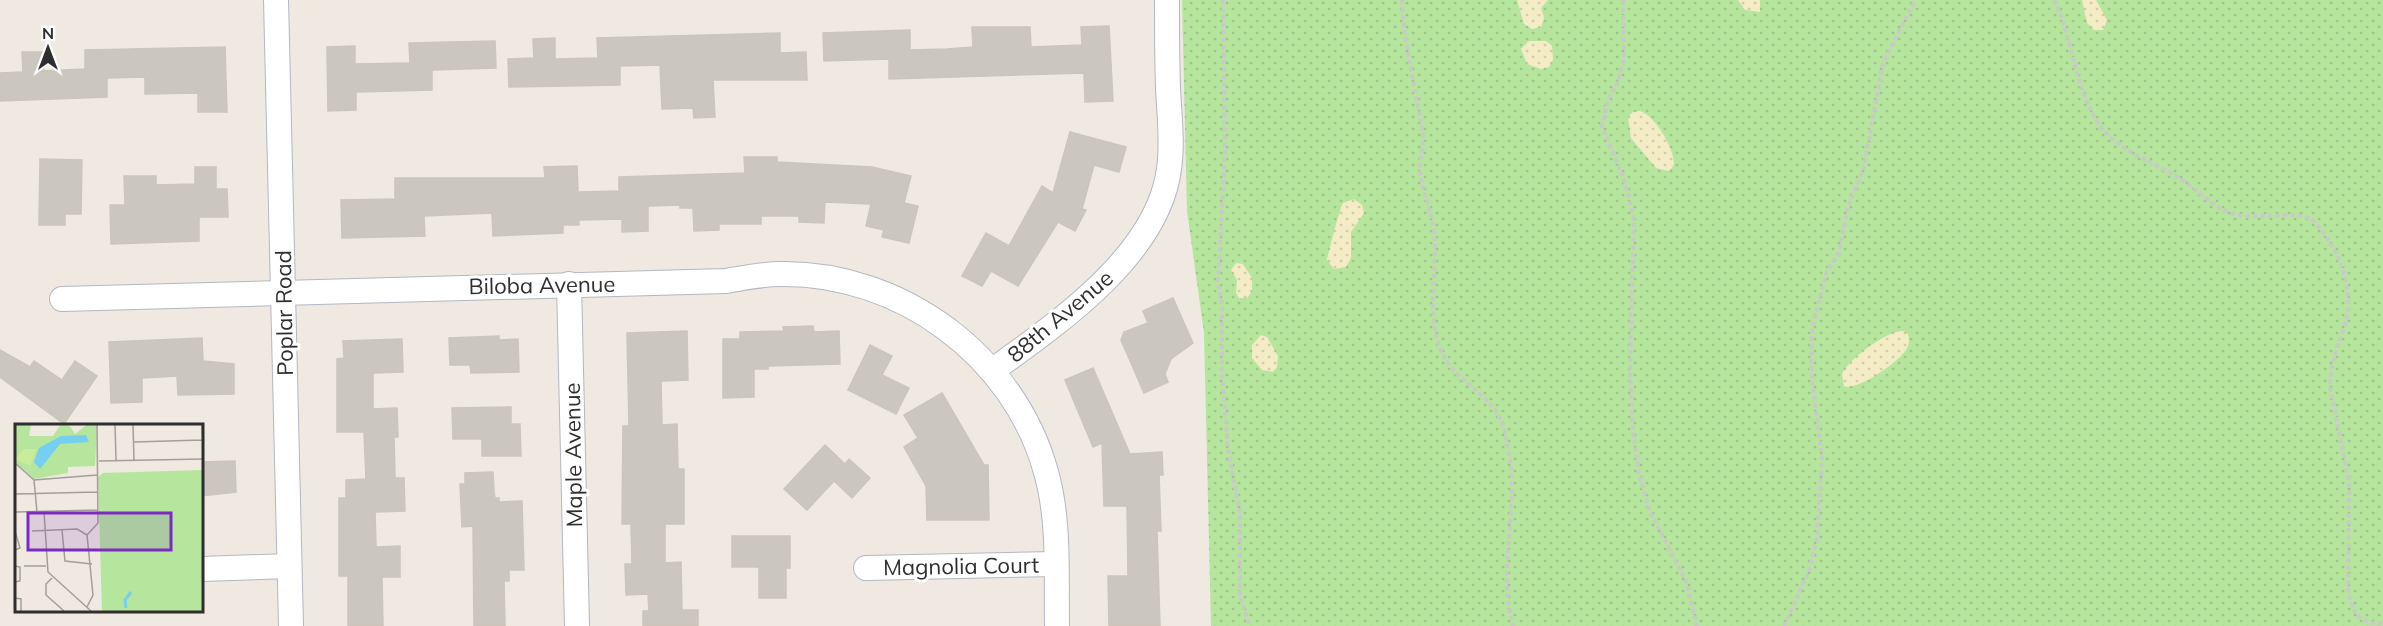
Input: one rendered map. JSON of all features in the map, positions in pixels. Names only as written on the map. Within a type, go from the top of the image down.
[{"type":"street","name":"Poplar Road","points":[[276,0],[291,626]]},
{"type":"street","name":"88th Avenue","points":[[1058,626],[1052,500],[1046,471],[1025,418],[993,370],[1084,298],[1119,266],[1160,203],[1169,171],[1171,146],[1167,0]]},
{"type":"street","name":"Biloba Avenue","points":[[62,299],[284,291],[726,281],[781,274],[839,281],[909,304],[943,325],[993,370]]},
{"type":"street","name":"Maple Avenue","points":[[569,284],[577,626]]},
{"type":"street","name":"Magnolia Court","points":[[866,568],[1056,564]]},
{"type":"street","points":[[202,568],[289,566]]},
{"type":"path","points":[[1223,0],[1225,153],[1218,281],[1222,306],[1222,372],[1228,450],[1240,513],[1240,594],[1249,626]]},
{"type":"path","points":[[1402,0],[1406,48],[1423,139],[1421,180],[1432,219],[1431,304],[1436,332],[1440,348],[1456,376],[1497,413],[1504,428],[1510,457],[1512,488],[1506,567],[1509,613],[1513,626]]},
{"type":"path","points":[[1623,0],[1624,60],[1617,84],[1607,101],[1602,127],[1624,179],[1634,218],[1630,370],[1633,432],[1640,474],[1650,512],[1686,581],[1697,626]]},
{"type":"path","points":[[1784,626],[1809,571],[1817,539],[1822,458],[1811,349],[1818,301],[1827,271],[1839,254],[1848,206],[1863,171],[1883,63],[1915,0]]},
{"type":"path","points":[[2054,0],[2083,89],[2097,122],[2110,137],[2182,180],[2221,209],[2247,216],[2286,214],[2312,219],[2339,257],[2348,304],[2346,323],[2330,371],[2330,387],[2349,483],[2348,593],[2356,615],[2362,620],[2380,625]]},
{"type":"green space","points":[[1182,0],[2383,0],[2383,626],[1211,626],[1204,333],[1187,211]]},
{"type":"sand","points":[[1517,0],[1548,0],[1541,8],[1544,18],[1541,27],[1532,29],[1524,24]]},
{"type":"sand","points":[[1738,0],[1760,0],[1760,12],[1745,10]]},
{"type":"sand","points":[[2082,0],[2096,0],[2107,20],[2103,30],[2094,30],[2087,23]]},
{"type":"sand","points":[[1529,41],[1546,41],[1552,46],[1553,60],[1549,67],[1541,69],[1527,64],[1521,49]]},
{"type":"sand","points":[[1640,111],[1658,126],[1671,150],[1674,165],[1669,171],[1656,168],[1631,138],[1628,117],[1633,112]]},
{"type":"sand","points":[[1354,199],[1362,205],[1364,213],[1351,232],[1351,258],[1346,267],[1334,269],[1327,260],[1337,222],[1343,203]]},
{"type":"sand","points":[[1236,263],[1243,264],[1252,278],[1252,291],[1247,298],[1239,298],[1236,293],[1237,280],[1231,270]]},
{"type":"sand","points":[[1903,331],[1908,334],[1909,344],[1903,354],[1868,380],[1850,387],[1844,386],[1842,374],[1852,361],[1878,341]]},
{"type":"sand","points":[[1261,335],[1267,337],[1278,356],[1277,367],[1273,372],[1262,370],[1252,358],[1252,345]]},
{"type":"building","points":[[1109,26],[1113,101],[1085,102],[1084,73],[889,79],[889,59],[824,61],[823,33],[910,30],[910,50],[973,47],[972,27],[1030,27],[1031,47],[1082,45],[1081,27]]},
{"type":"building","points":[[780,33],[780,53],[806,52],[807,80],[713,80],[715,117],[694,118],[693,108],[662,109],[660,65],[620,66],[620,85],[509,87],[508,59],[534,58],[533,39],[555,38],[555,59],[598,58],[597,38]]},
{"type":"building","points":[[495,41],[496,68],[432,70],[432,90],[356,92],[356,110],[328,111],[327,47],[355,46],[355,64],[410,63],[409,43]]},
{"type":"building","points":[[225,47],[227,112],[198,112],[198,93],[145,94],[145,77],[107,78],[107,97],[0,101],[0,73],[23,72],[22,52],[43,52],[44,71],[85,69],[85,50]]},
{"type":"building","points":[[1070,132],[1126,147],[1119,172],[1094,165],[1082,209],[1086,210],[1075,231],[1058,222],[1018,286],[991,271],[982,286],[962,276],[986,233],[1009,246],[1042,186],[1053,193]]},
{"type":"building","points":[[744,157],[777,157],[777,162],[872,167],[911,176],[904,203],[918,206],[909,243],[882,237],[884,230],[866,226],[871,204],[825,202],[824,223],[799,222],[799,216],[761,216],[761,224],[719,224],[719,230],[694,231],[693,208],[680,208],[680,205],[648,206],[648,231],[622,232],[622,219],[579,220],[579,225],[563,225],[563,233],[493,236],[492,213],[424,216],[425,236],[342,238],[341,200],[395,199],[395,178],[545,178],[544,167],[577,166],[578,192],[619,191],[619,177],[745,173]]},
{"type":"building","points":[[40,159],[82,160],[81,214],[65,214],[65,225],[39,225]]},
{"type":"building","points":[[195,167],[216,167],[216,189],[227,189],[228,217],[199,217],[199,241],[111,244],[110,205],[125,205],[124,176],[156,176],[156,185],[195,184]]},
{"type":"building","points":[[1173,298],[1193,343],[1171,359],[1165,374],[1168,382],[1144,393],[1121,340],[1124,332],[1148,323],[1143,311]]},
{"type":"building","points":[[813,326],[814,332],[839,331],[840,364],[768,366],[768,369],[754,369],[754,397],[723,398],[723,339],[740,339],[740,332],[784,331],[783,327]]},
{"type":"building","points":[[687,331],[688,380],[661,381],[662,425],[677,424],[678,469],[684,469],[684,524],[665,524],[665,563],[681,562],[682,610],[698,610],[698,626],[643,626],[643,611],[649,611],[648,594],[626,595],[625,564],[632,564],[631,524],[622,524],[623,426],[629,426],[627,333]]},
{"type":"building","points":[[499,336],[499,340],[518,339],[519,372],[471,373],[470,365],[450,365],[449,338]]},
{"type":"building","points":[[202,338],[203,361],[234,364],[234,394],[178,395],[177,376],[142,378],[142,402],[111,403],[109,342]]},
{"type":"building","points":[[402,339],[403,372],[373,373],[373,409],[397,408],[398,437],[394,437],[395,478],[404,478],[405,511],[375,512],[376,547],[400,546],[400,577],[382,577],[383,626],[348,626],[348,576],[339,576],[339,498],[346,498],[346,480],[366,479],[364,432],[337,432],[337,359],[344,358],[343,341]]},
{"type":"building","points":[[870,345],[892,356],[882,375],[909,388],[896,414],[848,390]]},
{"type":"building","points":[[0,350],[30,367],[34,361],[62,380],[75,361],[97,376],[64,424],[0,377]]},
{"type":"building","points":[[1093,368],[1130,454],[1162,452],[1163,475],[1159,475],[1161,531],[1157,531],[1160,626],[1109,626],[1108,576],[1128,576],[1127,506],[1104,506],[1102,443],[1093,447],[1065,380]]},
{"type":"building","points":[[942,393],[984,465],[988,465],[989,520],[927,520],[926,486],[904,447],[918,438],[904,415]]},
{"type":"building","points":[[511,407],[511,424],[520,424],[521,456],[482,456],[482,439],[453,439],[452,408]]},
{"type":"building","points":[[825,445],[845,464],[849,459],[870,478],[852,498],[834,481],[807,510],[784,489]]},
{"type":"building","points":[[235,461],[236,492],[202,496],[202,462]]},
{"type":"building","points":[[493,472],[495,498],[499,498],[499,502],[522,501],[524,570],[509,570],[509,581],[504,581],[505,626],[474,626],[473,526],[462,527],[460,484],[465,484],[465,473]]},
{"type":"building","points":[[732,536],[790,536],[790,568],[786,568],[786,598],[759,598],[759,567],[732,567]]}]
